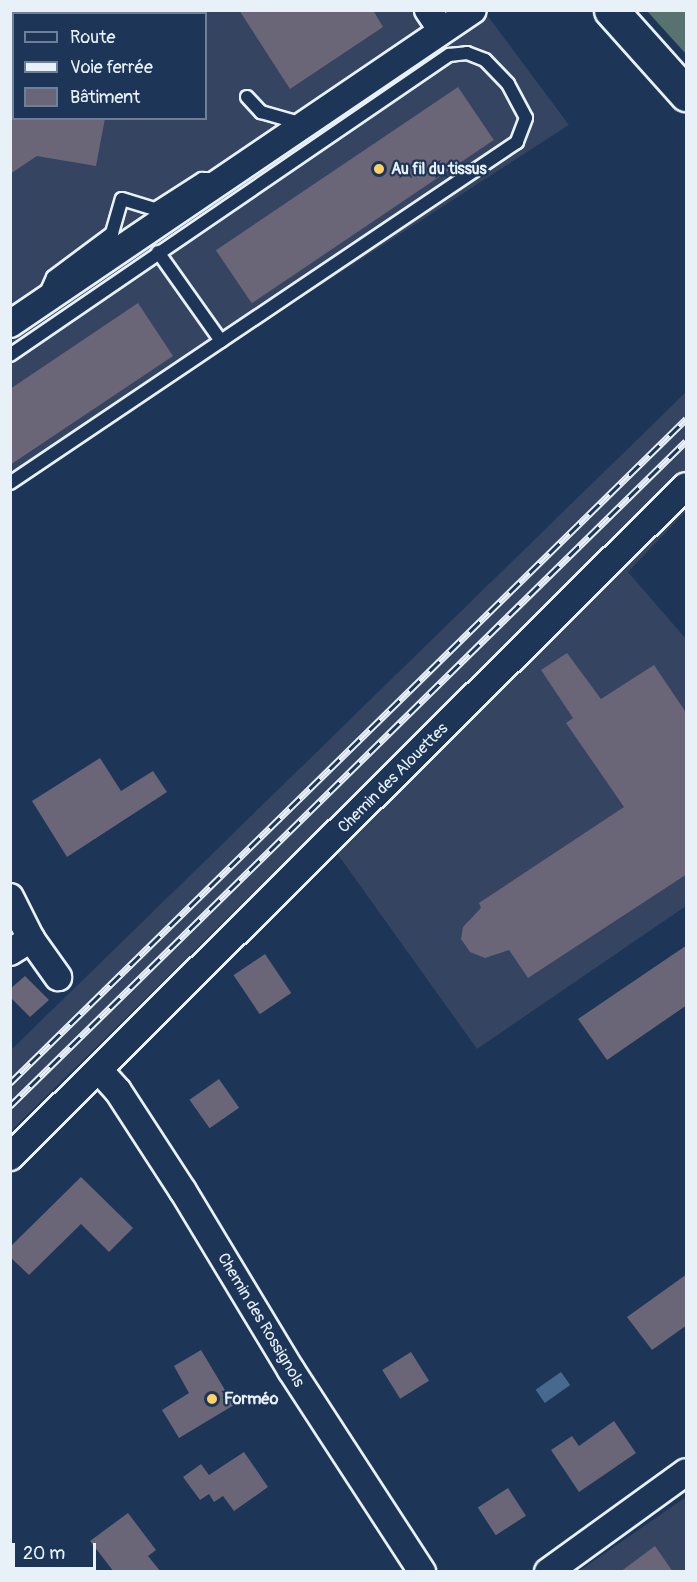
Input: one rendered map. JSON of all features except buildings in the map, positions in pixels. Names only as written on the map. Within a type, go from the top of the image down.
[{"type":"street","points":[[10,324],[307,124],[435,20],[473,10]]},
{"type":"street","points":[[617,15],[687,94]]},
{"type":"street","name":"Chemin des Alouettes","points":[[10,1157],[687,486]]},
{"type":"street","points":[[10,897],[21,945],[58,977]]},
{"type":"street","name":"Chemin des Rossignols","points":[[99,1070],[118,1091],[183,1191],[291,1370],[422,1572]]},
{"type":"street","points":[[548,1572],[687,1472]]},
{"type":"lane","points":[[10,355],[449,55],[467,52],[485,60],[508,84],[526,118],[517,142],[10,483]]},
{"type":"lane","points":[[247,97],[261,112],[287,122],[307,124]]},
{"type":"lane","points":[[42,303],[53,277],[112,233],[122,199],[155,208],[201,179],[222,180]]},
{"type":"lane","points":[[159,252],[221,341]]},
{"type":"shaded area","points":[[11,11],[484,11],[569,125],[11,485]]},
{"type":"shaded area","points":[[686,392],[686,511],[628,572],[686,639],[686,906],[477,1049],[319,828],[11,1131],[11,1050]]},
{"type":"shaded area","points":[[561,1372],[570,1385],[545,1403],[536,1390]]},
{"type":"shaded area","points":[[686,1497],[686,1571],[579,1571]]},
{"type":"green space","points":[[647,11],[686,11],[686,54]]},
{"type":"railway","points":[[10,1083],[686,419]]},
{"type":"railway","points":[[10,1106],[686,441]]},
{"type":"place","name":"Au fil du tissus","points":[[379,169]]},
{"type":"place","name":"Forméo","points":[[212,1399]]}]
